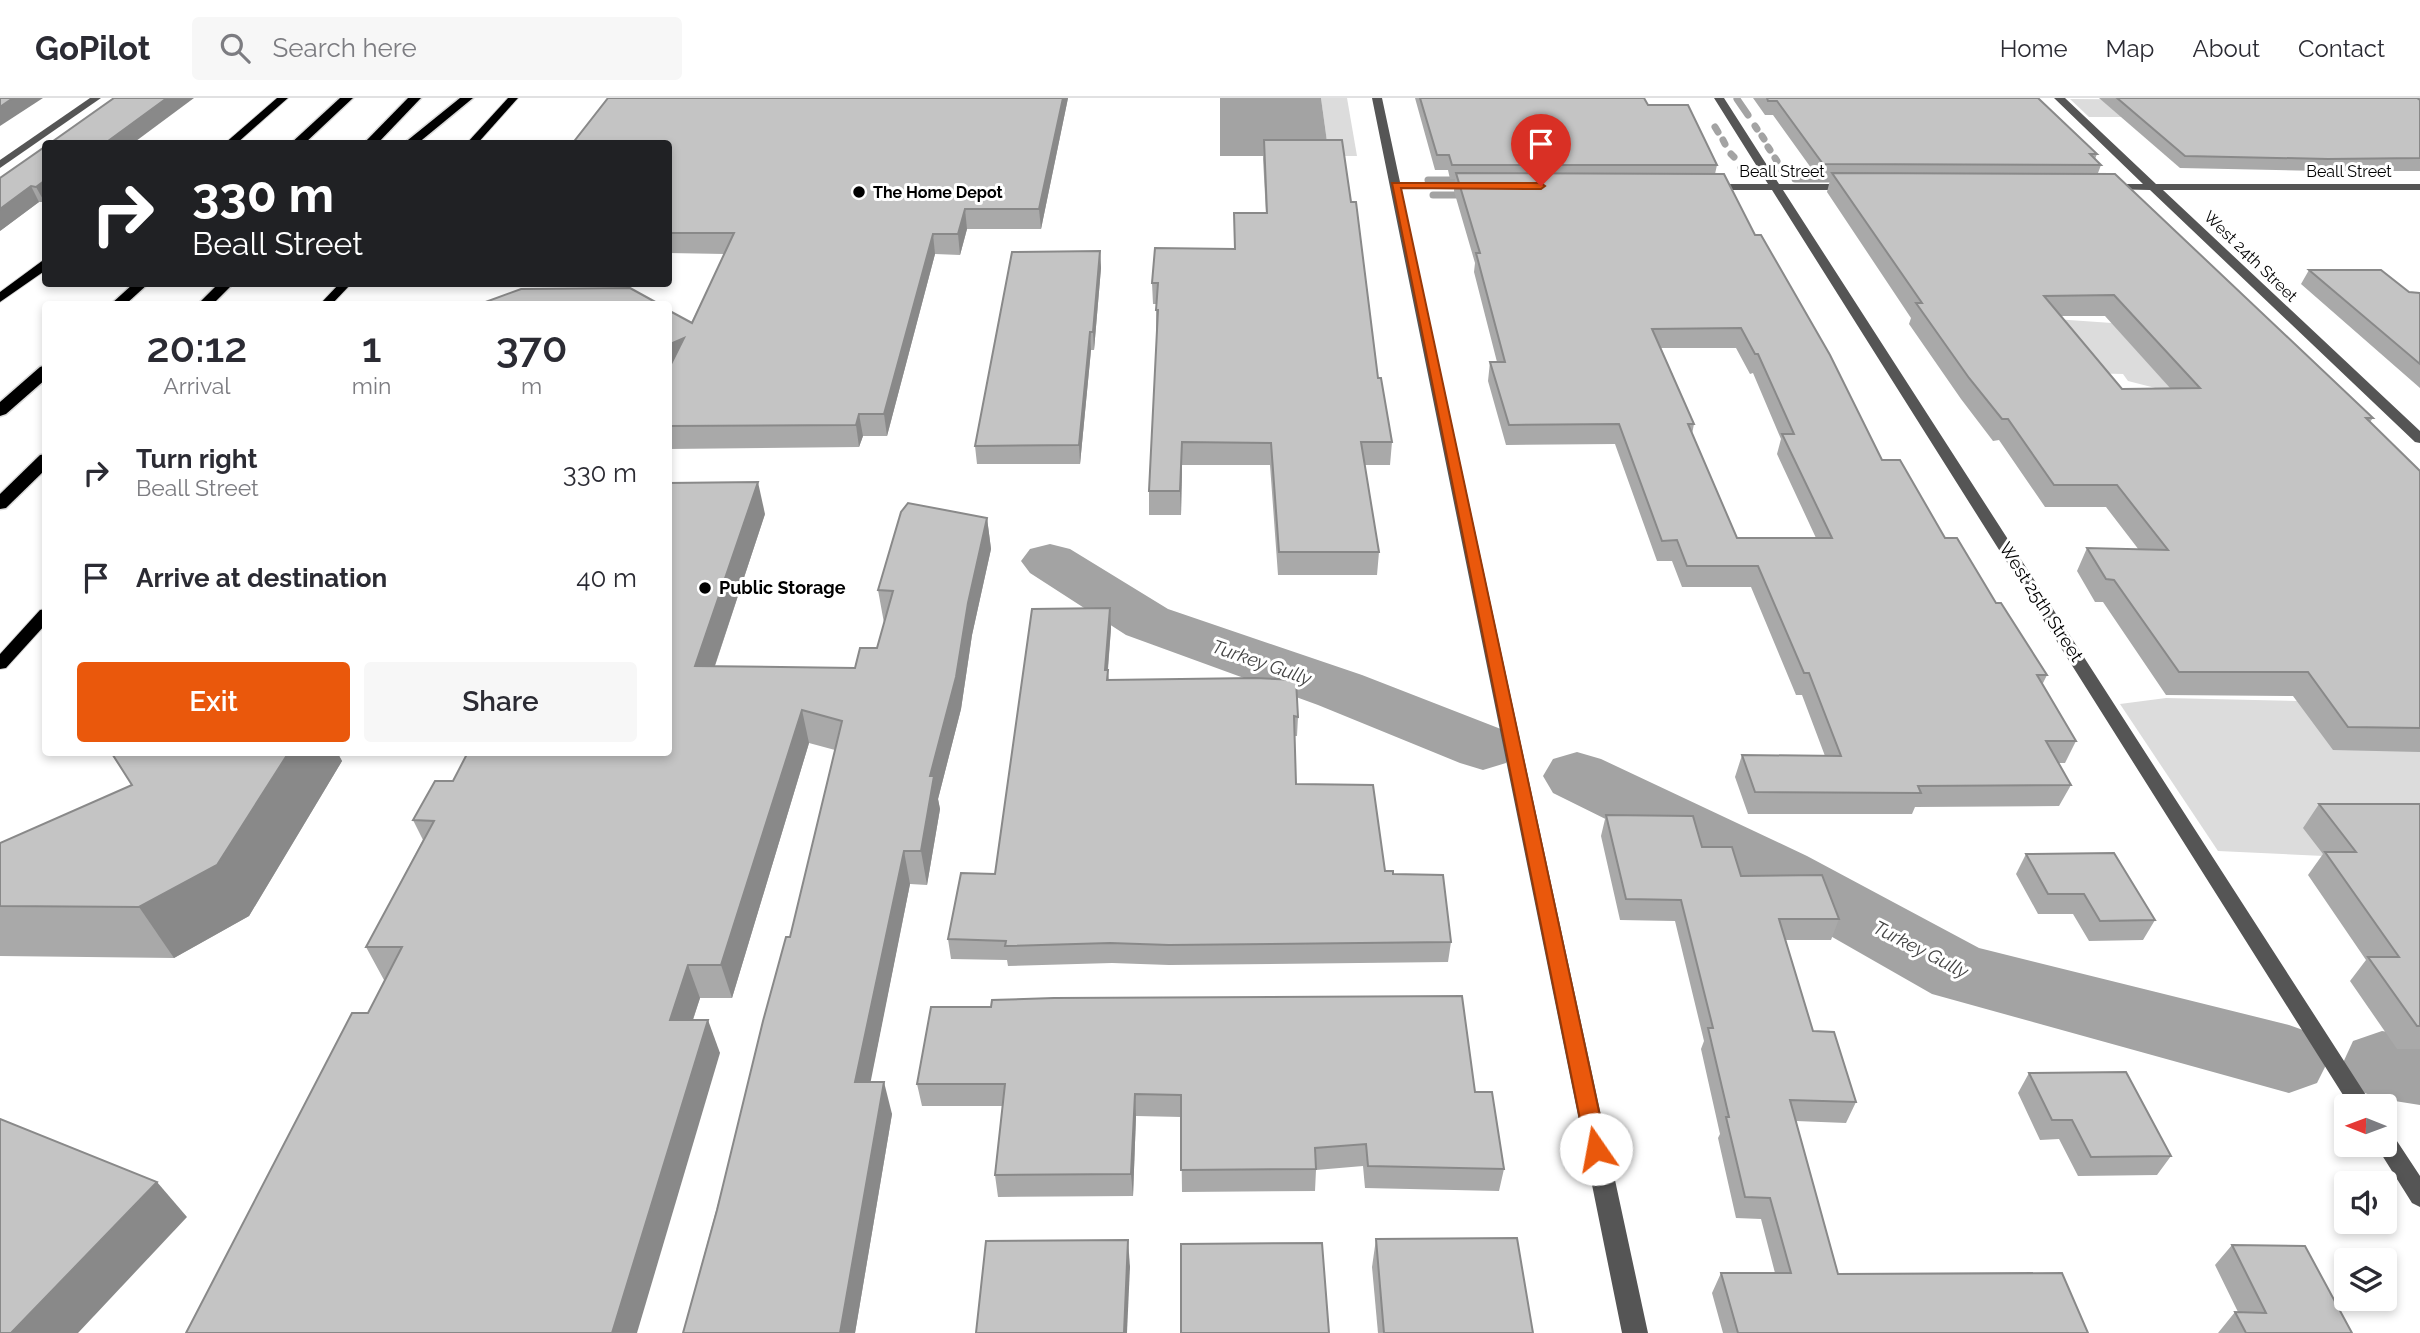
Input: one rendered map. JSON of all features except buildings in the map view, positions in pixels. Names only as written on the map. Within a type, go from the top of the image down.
[{"type":"highway","points":[[300,140],[347,98]]},
{"type":"highway","points":[[373,140],[415,98]]},
{"type":"highway","points":[[414,140],[467,98]]},
{"type":"highway","points":[[121,301],[138,287]]},
{"type":"highway","points":[[209,301],[226,287]]},
{"type":"highway","points":[[0,411],[42,374]]},
{"type":"highway","points":[[0,504],[42,463]]},
{"type":"main road","points":[[234,140],[283,98]]},
{"type":"main road","points":[[475,140],[513,98]]},
{"type":"main road","points":[[0,298],[42,267]]},
{"type":"main road","points":[[329,301],[342,287]]},
{"type":"main road","points":[[0,664],[42,618]]},
{"type":"street","points":[[0,165],[96,98]]},
{"type":"street","points":[[1377,98],[1635,1333]]},
{"type":"street","name":"West 25th Street","points":[[1719,98],[2354,1094]]},
{"type":"street","name":"West 24th Street","points":[[2059,98],[2420,439]]},
{"type":"street","points":[[1395,185],[1484,186]]},
{"type":"street","name":"Beall Street","points":[[1695,187],[1866,187]]},
{"type":"street","name":"Beall Street","points":[[2093,187],[2420,187]]},
{"type":"street","points":[[2395,1157],[2420,1196]]},
{"type":"shaded area","points":[[1220,98],[1321,98],[1329,156],[1220,156]]},
{"type":"shaded area","points":[[1321,98],[1347,98],[1357,156],[1329,156]]},
{"type":"shaded area","points":[[2070,99],[2230,100],[2252,117],[2089,117]]},
{"type":"shaded area","points":[[2040,318],[2112,323],[2175,393],[2128,381],[2123,374],[2083,373]]},
{"type":"shaded area","points":[[2166,698],[2298,701],[2420,724],[2420,828],[2324,856],[2218,851],[2120,704]]},
{"type":"waterway","points":[[1737,99],[1748,115]]},
{"type":"waterway","points":[[1715,127],[1718,132]]},
{"type":"waterway","points":[[1723,140],[1725,144]]},
{"type":"waterway","points":[[1731,154],[1734,157]]},
{"type":"waterway","points":[[1741,168],[1744,174]]},
{"type":"waterway","points":[[1782,170],[1789,175]]},
{"type":"waterway","points":[[1795,179],[1831,179]]},
{"type":"waterway","points":[[1428,180],[1460,180]]},
{"type":"waterway","points":[[1433,195],[1469,195]]},
{"type":"waterway","name":"Turkey Gully","points":[[1050,561],[1147,622],[1340,690],[1483,747]]},
{"type":"waterway","name":"Turkey Gully","points":[[1577,776],[1782,875],[1959,973],[2289,1059]]},
{"type":"waterway","name":"Turkey Gully","points":[[2382,1065],[2420,1071]]},
{"type":"place","name":"The Home Depot","points":[[859,192]]},
{"type":"place","name":"Public Storage","points":[[705,588]]},
{"type":"route","points":[[1541,186],[1395,185],[1596,1149]]}]
